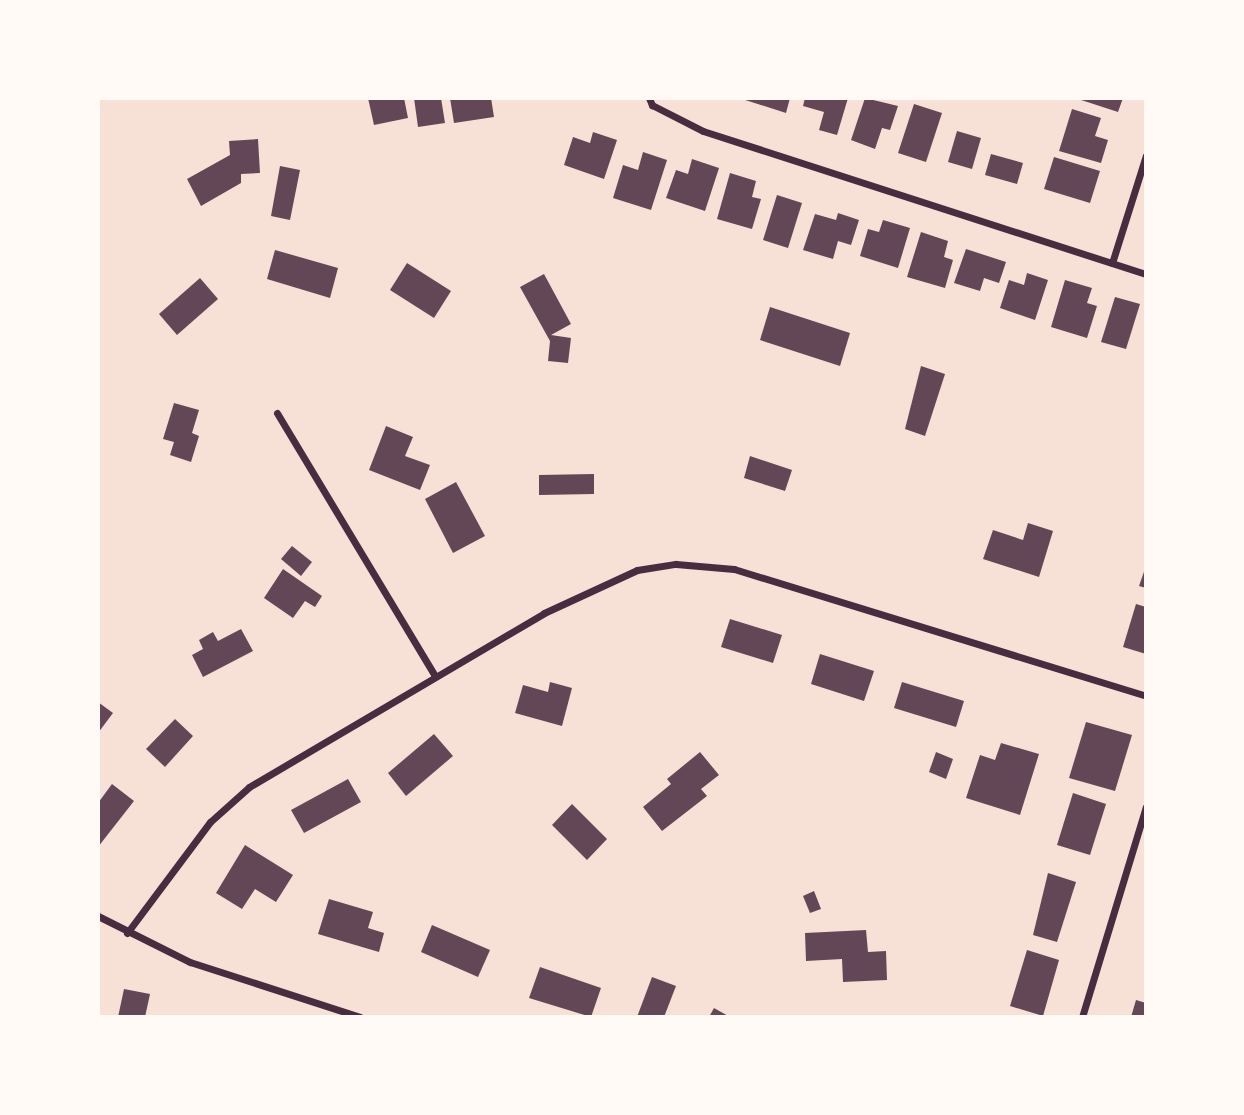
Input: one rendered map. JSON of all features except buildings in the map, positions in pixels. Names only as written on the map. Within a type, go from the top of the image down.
[{"type":"street","points":[[649,98],[652,105],[703,131],[1146,274]]},
{"type":"street","points":[[1112,263],[1146,155]]},
{"type":"street","points":[[278,413],[435,676]]},
{"type":"street","points":[[127,933],[222,810],[282,766],[599,584],[637,570],[695,564],[774,579],[1146,696]]},
{"type":"street","points":[[1082,1017],[1146,806]]},
{"type":"street","points":[[98,916],[127,933],[190,962],[360,1017]]}]
